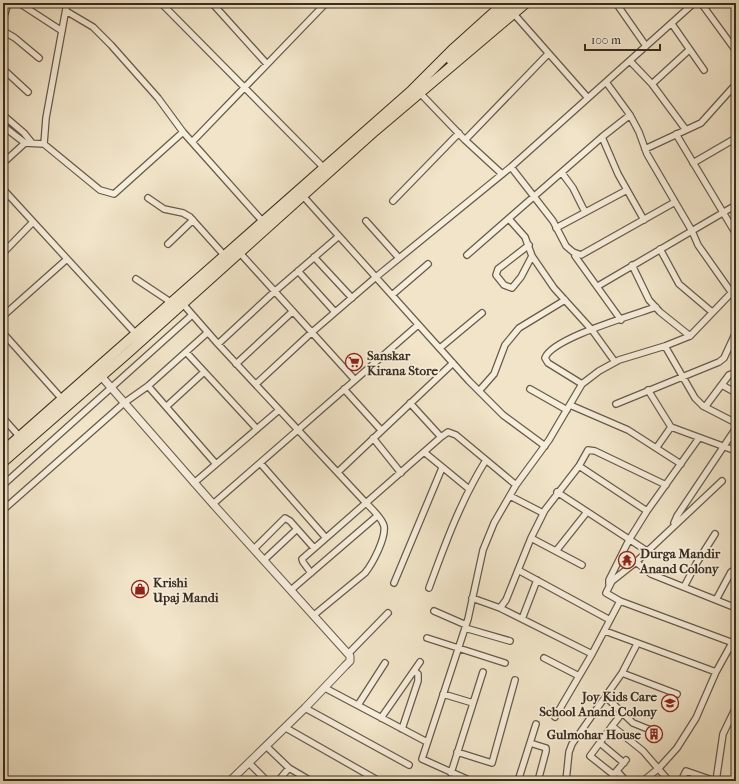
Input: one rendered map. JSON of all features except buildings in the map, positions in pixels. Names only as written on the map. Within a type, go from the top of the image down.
[{"type":"main road","points":[[3,462],[240,254],[266,224],[326,170],[412,90],[454,48],[504,3]]},
{"type":"main road","points":[[3,451],[172,303],[224,255],[303,196],[326,170],[514,14],[520,4]]},
{"type":"main road","points":[[439,77],[448,63],[520,4]]},
{"type":"main road","points":[[434,68],[448,63]]},
{"type":"street","points":[[3,20],[8,3]]},
{"type":"street","points":[[19,3],[62,31]]},
{"type":"street","points":[[44,144],[46,118],[67,3]]},
{"type":"street","points":[[161,3],[326,170]]},
{"type":"street","points":[[212,3],[267,64]]},
{"type":"street","points":[[192,142],[326,3]]},
{"type":"street","points":[[616,3],[646,46]]},
{"type":"street","points":[[256,384],[311,332],[511,167],[694,3]]},
{"type":"street","points":[[701,3],[736,51]]},
{"type":"street","points":[[66,11],[93,27],[111,45],[158,98],[192,142],[266,224]]},
{"type":"street","points":[[514,14],[588,98]]},
{"type":"street","points":[[672,24],[704,70]]},
{"type":"street","points":[[3,31],[15,38],[39,58]]},
{"type":"street","points":[[652,84],[689,50]]},
{"type":"street","points":[[465,140],[548,54]]},
{"type":"street","points":[[630,61],[652,84],[686,130]]},
{"type":"street","points":[[3,69],[28,92]]},
{"type":"street","points":[[606,82],[630,115],[645,149],[692,231],[698,245],[736,299]]},
{"type":"street","points":[[645,149],[701,122],[736,84]]},
{"type":"street","points":[[420,93],[465,140],[502,174]]},
{"type":"street","points":[[3,115],[32,143]]},
{"type":"street","points":[[467,255],[602,137],[630,115]]},
{"type":"street","points":[[3,126],[25,142],[44,144],[100,190],[114,194],[184,132]]},
{"type":"street","points":[[393,201],[459,133]]},
{"type":"street","points":[[676,134],[722,213],[736,234]]},
{"type":"street","points":[[602,137],[618,174],[644,220]]},
{"type":"street","points":[[693,163],[736,138]]},
{"type":"street","points":[[3,163],[25,142]]},
{"type":"street","points":[[511,167],[553,221],[566,246],[573,252],[581,255],[675,202]]},
{"type":"street","points":[[562,173],[573,188],[585,212]]},
{"type":"street","points":[[3,189],[136,334]]},
{"type":"street","points":[[556,228],[627,190]]},
{"type":"street","points":[[303,196],[479,391],[503,415],[545,446]]},
{"type":"street","points":[[148,198],[164,209],[186,214],[224,255]]},
{"type":"street","points":[[598,286],[736,205]]},
{"type":"street","points":[[509,219],[526,237],[532,256],[565,300],[592,330],[615,362]]},
{"type":"street","points":[[168,244],[193,220]]},
{"type":"street","points":[[366,221],[399,258]]},
{"type":"street","points":[[3,253],[33,222]]},
{"type":"street","points":[[218,344],[274,292],[339,236]]},
{"type":"street","points":[[529,245],[498,268],[496,275],[504,285],[512,288],[518,281],[532,256]]},
{"type":"street","points":[[660,249],[679,284],[712,312]]},
{"type":"street","points":[[240,254],[355,380]]},
{"type":"street","points":[[575,256],[621,320]]},
{"type":"street","points":[[314,257],[352,298]]},
{"type":"street","points":[[3,316],[67,259]]},
{"type":"street","points":[[392,295],[428,264]]},
{"type":"street","points":[[632,265],[649,300],[690,336]]},
{"type":"street","points":[[298,271],[335,312]]},
{"type":"street","points":[[136,280],[172,303]]},
{"type":"street","points":[[467,780],[422,759],[465,627],[483,550],[494,523],[516,485],[545,446],[582,384],[599,371],[615,362],[665,346],[690,336],[736,288]]},
{"type":"street","points":[[479,391],[494,374],[505,346],[519,328],[565,300]]},
{"type":"street","points":[[183,304],[236,364],[338,472],[383,524],[383,533],[371,565],[365,573],[314,614]]},
{"type":"street","points":[[582,384],[548,363],[545,358],[548,353],[560,344],[592,330],[656,307]]},
{"type":"street","points":[[236,364],[292,312]]},
{"type":"street","points":[[440,348],[482,313]]},
{"type":"street","points":[[3,485],[112,389],[192,315]]},
{"type":"street","points":[[213,504],[261,464],[418,325]]},
{"type":"street","points":[[3,332],[62,399]]},
{"type":"street","points":[[616,404],[648,390],[682,378],[724,358],[736,332]]},
{"type":"street","points":[[3,510],[124,403],[148,386],[208,333]]},
{"type":"street","points":[[665,346],[682,378],[696,398],[705,407],[736,423]]},
{"type":"street","points":[[186,352],[257,429]]},
{"type":"street","points":[[338,472],[453,363]]},
{"type":"street","points":[[166,406],[204,372]]},
{"type":"street","points":[[705,407],[729,375],[736,372]]},
{"type":"street","points":[[101,376],[194,483],[349,654],[350,661],[325,688],[231,781]]},
{"type":"street","points":[[722,385],[736,393]]},
{"type":"street","points":[[148,386],[216,464]]},
{"type":"street","points":[[530,389],[568,407],[628,430],[657,447],[681,464]]},
{"type":"street","points":[[344,390],[381,430]]},
{"type":"street","points":[[648,390],[672,427],[736,451]]},
{"type":"street","points":[[410,403],[441,437]]},
{"type":"street","points":[[194,483],[279,410]]},
{"type":"street","points":[[3,418],[20,437]]},
{"type":"street","points":[[657,447],[672,427]]},
{"type":"street","points":[[673,525],[677,516],[725,447],[736,428]]},
{"type":"street","points":[[311,573],[302,559],[448,432],[456,435],[516,485]]},
{"type":"street","points":[[373,438],[401,473]]},
{"type":"street","points":[[643,781],[659,768],[677,748],[696,718],[716,672],[734,644],[620,601],[606,593],[609,580],[629,540],[647,511],[699,438]]},
{"type":"street","points":[[500,608],[506,600],[531,538],[543,513],[557,492],[579,466],[586,453],[590,450],[666,485]]},
{"type":"street","points":[[424,452],[469,489]]},
{"type":"street","points":[[429,588],[469,489],[486,460]]},
{"type":"street","points":[[261,464],[326,538]]},
{"type":"street","points":[[579,466],[647,511]]},
{"type":"street","points":[[394,583],[442,468]]},
{"type":"street","points":[[609,584],[636,562],[673,525],[722,481]]},
{"type":"street","points":[[557,492],[646,551]]},
{"type":"street","points":[[510,496],[543,513]]},
{"type":"street","points":[[556,551],[587,512]]},
{"type":"street","points":[[291,590],[377,516]]},
{"type":"street","points":[[254,549],[285,518],[288,519],[314,548]]},
{"type":"street","points":[[264,560],[297,529]]},
{"type":"street","points":[[684,587],[696,564],[715,534]]},
{"type":"street","points":[[531,538],[582,565]]},
{"type":"street","points":[[636,562],[651,574],[736,608]]},
{"type":"street","points":[[716,600],[731,572],[736,569]]},
{"type":"street","points":[[518,570],[610,620]]},
{"type":"street","points":[[522,619],[538,580]]},
{"type":"street","points":[[472,598],[500,608],[592,654]]},
{"type":"street","points":[[555,717],[605,631],[620,601]]},
{"type":"street","points":[[434,611],[465,627],[510,641]]},
{"type":"street","points":[[349,654],[388,613]]},
{"type":"street","points":[[605,631],[716,672]]},
{"type":"street","points":[[427,638],[505,663]]},
{"type":"street","points":[[566,781],[569,752],[572,744],[622,673],[637,644]]},
{"type":"street","points":[[544,658],[579,676]]},
{"type":"street","points":[[382,718],[420,662]]},
{"type":"street","points":[[358,705],[385,663]]},
{"type":"street","points":[[402,729],[418,680],[418,674],[414,671]]},
{"type":"street","points":[[451,773],[483,672]]},
{"type":"street","points":[[622,673],[677,694]]},
{"type":"street","points":[[457,752],[492,763],[515,680]]},
{"type":"street","points":[[325,688],[427,742]]},
{"type":"street","points":[[443,694],[474,703]]},
{"type":"street","points":[[606,697],[639,726],[658,733]]},
{"type":"street","points":[[681,781],[686,771],[716,781],[723,734],[736,707]]},
{"type":"street","points":[[305,708],[409,765]]},
{"type":"street","points":[[623,712],[590,756],[626,781]]},
{"type":"street","points":[[518,781],[536,724]]},
{"type":"street","points":[[612,726],[643,750],[669,781]]},
{"type":"street","points":[[286,728],[379,781]]},
{"type":"street","points":[[530,743],[546,748],[540,781]]},
{"type":"street","points":[[600,743],[626,761],[608,781]]},
{"type":"street","points":[[266,746],[289,768],[311,781]]},
{"type":"street","points":[[249,763],[267,781]]},
{"type":"street","points":[[278,781],[289,768]]},
{"type":"place","name":"Sanskar Kirana Store","points":[[354,362]]},
{"type":"place","name":"Durga Mandir Anand Colony","points":[[627,560]]},
{"type":"place","name":"Krishi Upaj Mandi","points":[[140,589]]},
{"type":"place","name":"Joy Kids Care School Anand Colony","points":[[670,703]]},
{"type":"place","name":"Gulmohar House","points":[[654,734]]}]
